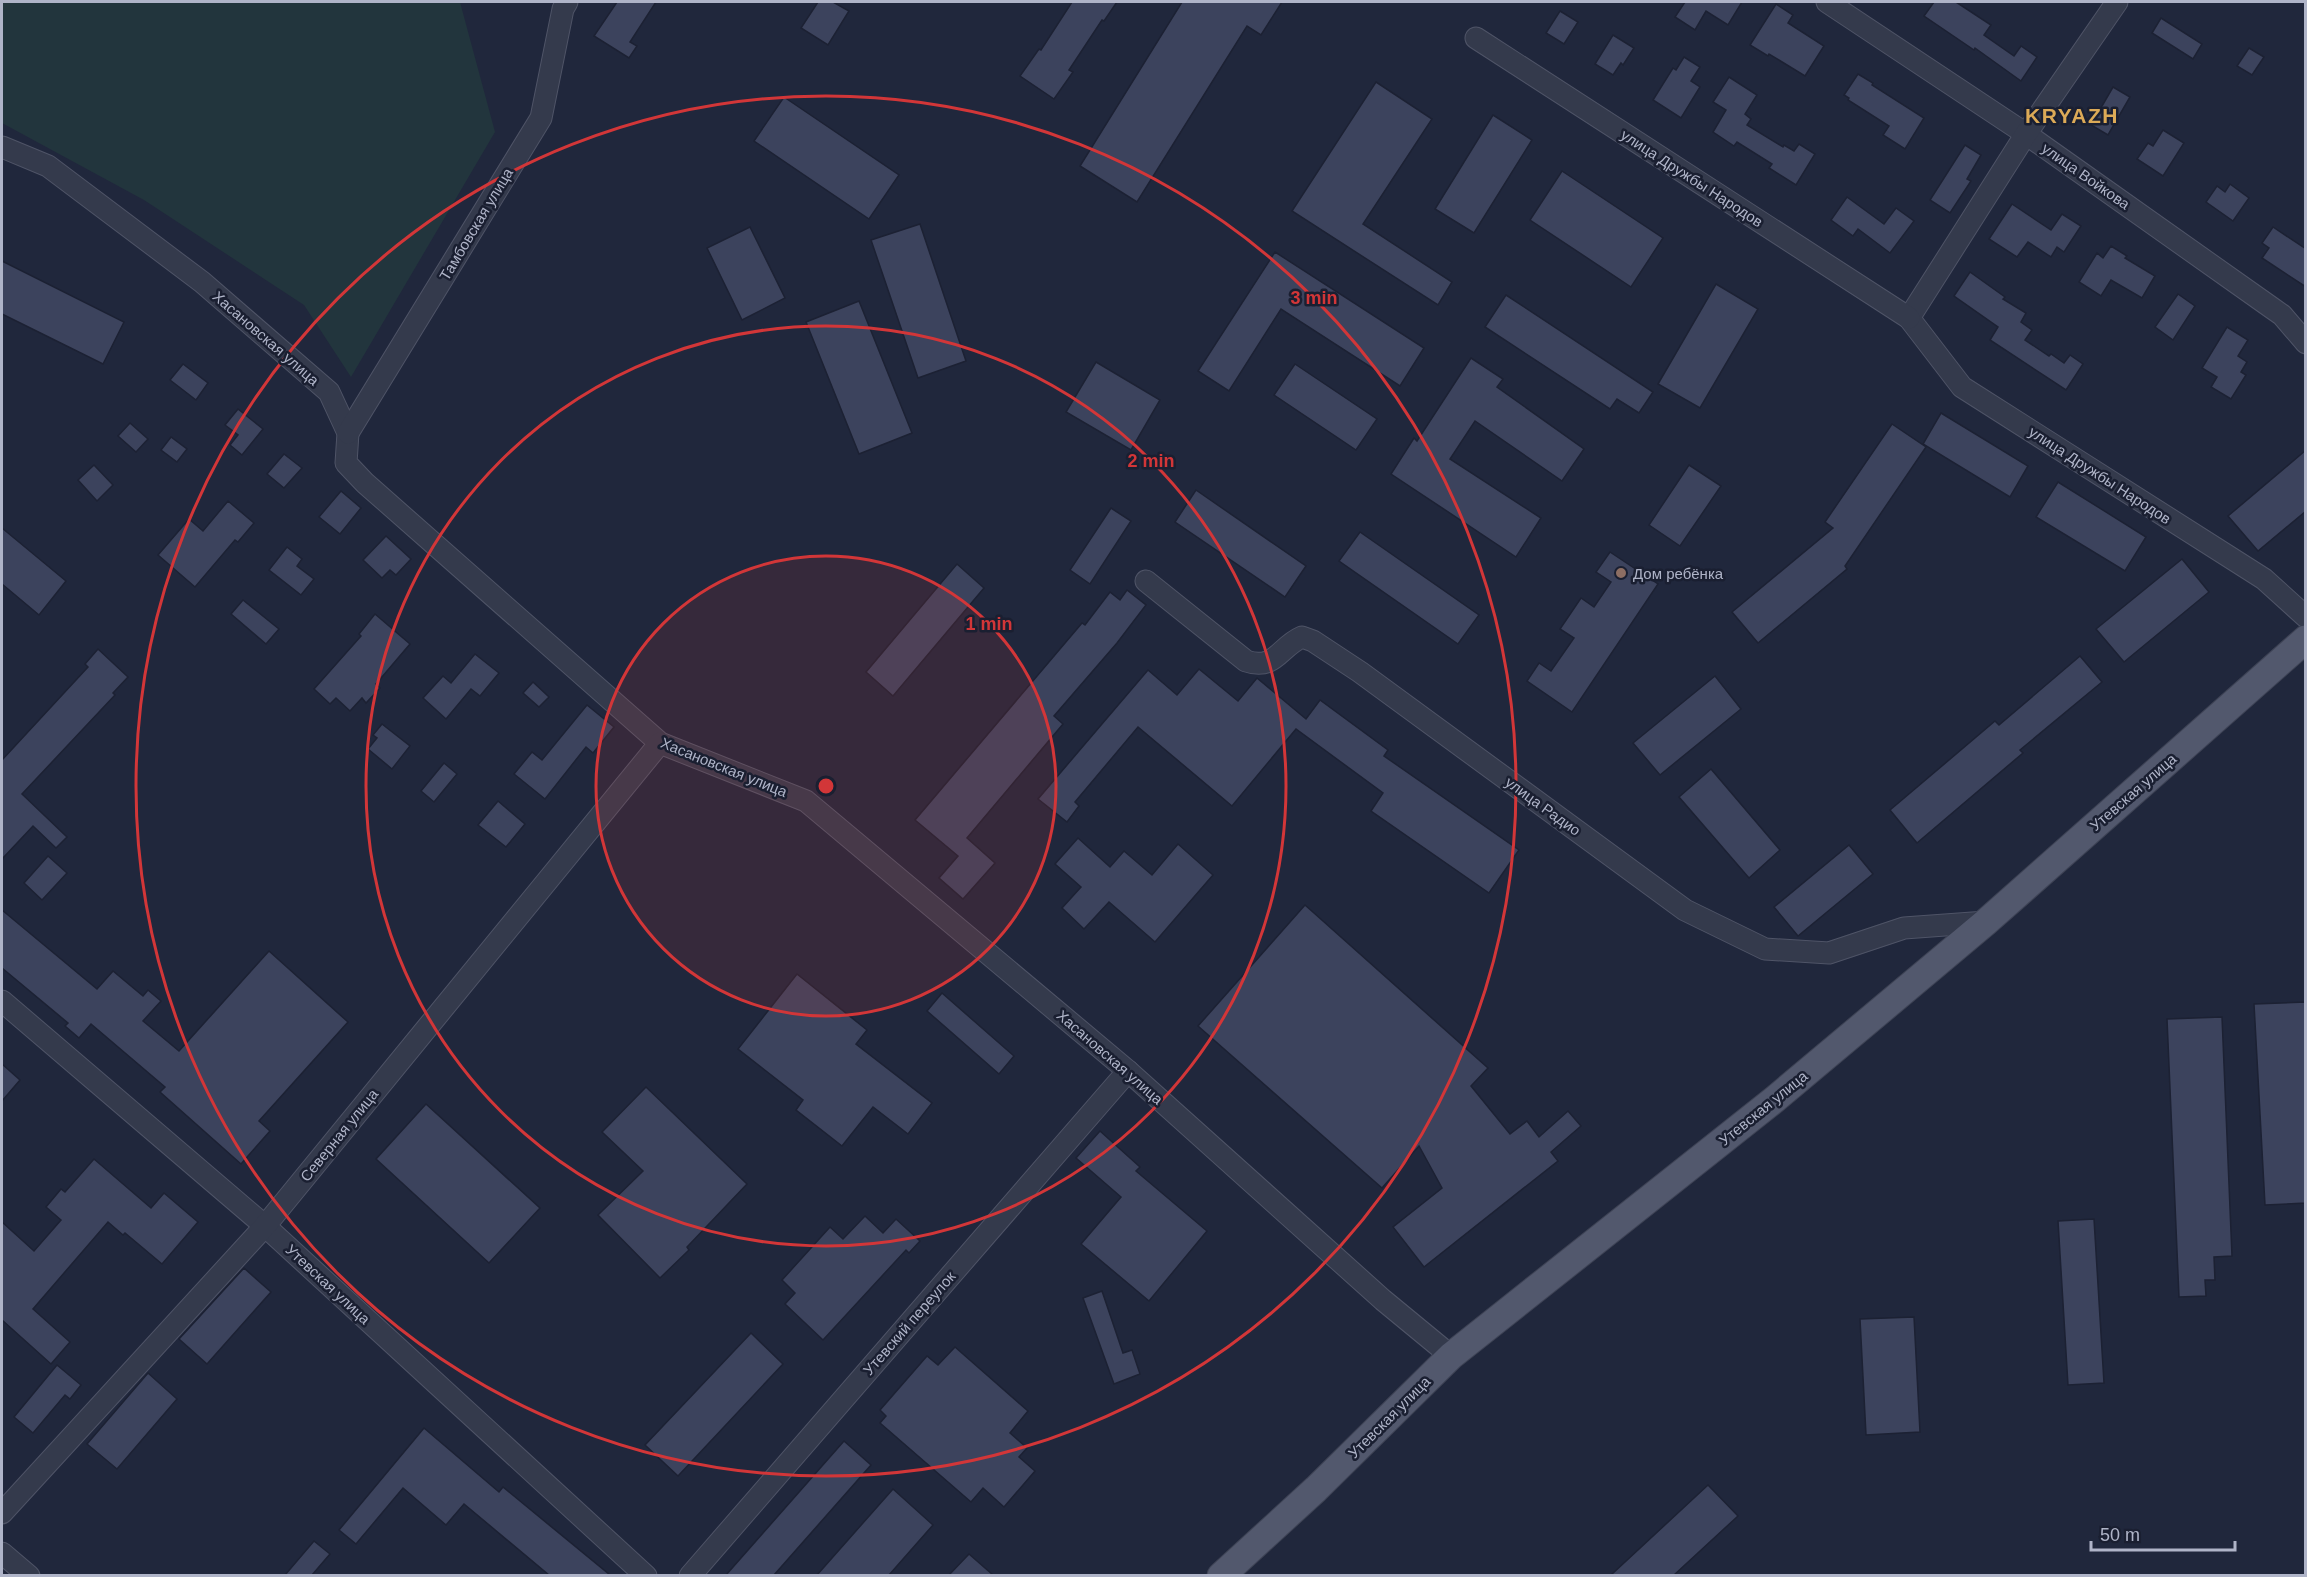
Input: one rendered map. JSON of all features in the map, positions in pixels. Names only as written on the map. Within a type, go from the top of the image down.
[{"type":"main road","name":"Утевская улица","points":[[1221,1575],[1316,1489],[1451,1356],[1775,1099],[1986,922],[2306,639]]},
{"type":"street","name":"Тамбовская улица","points":[[348,433],[541,118],[563,9],[567,2]]},
{"type":"street","name":"улица Войкова","points":[[1827,2],[2026,134],[2282,315],[2306,343]]},
{"type":"street","points":[[1909,318],[2026,134],[2116,2]]},
{"type":"street","name":"улица Дружбы Народов","points":[[1476,38],[1909,318],[1962,387],[2264,579],[2306,617]]},
{"type":"street","name":"Хасановская улица","points":[[2,147],[48,166],[202,282],[329,392],[348,433],[346,463],[365,483],[660,743],[806,801],[1128,1071],[1383,1300],[1451,1356]]},
{"type":"street","name":"улица Радио","points":[[1146,581],[1246,661],[1258,665],[1271,662],[1292,642],[1302,637],[1313,641],[1360,672],[1685,910],[1765,949],[1829,953],[1904,928],[1986,922]]},
{"type":"street","name":"Северная улица","points":[[2,1513],[265,1226],[660,743]]},
{"type":"street","name":"Утевская улица","points":[[2,1001],[265,1226],[646,1575]]},
{"type":"street","name":"Утевский переулок","points":[[690,1575],[1128,1071]]},
{"type":"street","points":[[2,1553],[29,1575]]},
{"type":"shaded area","points":[[2,2],[460,2],[495,132],[351,377],[304,305],[144,200],[2,123]]},
{"type":"building","points":[[617,2],[656,2],[630,42],[637,46],[629,58],[594,36]]},
{"type":"building","points":[[818,2],[833,2],[849,11],[828,45],[801,28]]},
{"type":"building","points":[[1072,2],[1117,2],[1104,21],[1102,20],[1069,70],[1073,72],[1054,99],[1020,76],[1039,49],[1041,50]]},
{"type":"building","points":[[1182,2],[1282,2],[1261,35],[1247,26],[1137,202],[1080,166]]},
{"type":"building","points":[[1685,2],[1742,2],[1728,25],[1706,11],[1695,30],[1675,17]]},
{"type":"building","points":[[1934,2],[1956,2],[1991,25],[1984,35],[2014,56],[2021,46],[2037,57],[2021,81],[1975,48],[1974,50],[1924,16]]},
{"type":"building","points":[[1776,4],[1793,15],[1788,23],[1824,46],[1805,76],[1750,45]]},
{"type":"building","points":[[1560,11],[1578,22],[1564,44],[1546,33]]},
{"type":"building","points":[[2161,18],[2202,44],[2193,59],[2152,33]]},
{"type":"building","points":[[1613,35],[1634,48],[1613,75],[1595,64]]},
{"type":"building","points":[[2249,48],[2264,57],[2252,75],[2237,66]]},
{"type":"building","points":[[1684,57],[1700,67],[1691,81],[1700,87],[1681,118],[1653,100],[1673,68],[1676,70]]},
{"type":"building","points":[[1858,74],[1924,118],[1905,149],[1883,135],[1889,126],[1848,100],[1849,98],[1844,95]]},
{"type":"building","points":[[1729,77],[1757,95],[1745,114],[1751,119],[1747,125],[1783,147],[1784,145],[1794,151],[1799,144],[1815,154],[1796,185],[1769,168],[1772,164],[1737,142],[1734,146],[1713,132],[1726,110],[1713,102]]},
{"type":"building","points":[[1376,82],[1432,119],[1363,224],[1452,282],[1438,305],[1292,211]]},
{"type":"building","points":[[2113,87],[2130,97],[2108,135],[2091,125]]},
{"type":"building","points":[[784,97],[899,175],[869,219],[754,141]]},
{"type":"building","points":[[1493,115],[1532,140],[1474,233],[1435,209]]},
{"type":"building","points":[[2163,130],[2184,143],[2163,176],[2137,159],[2148,143],[2153,146]]},
{"type":"building","points":[[1965,145],[1981,155],[1967,179],[1971,181],[1950,213],[1930,200]]},
{"type":"building","points":[[1562,171],[1663,238],[1631,287],[1530,220]]},
{"type":"building","points":[[2230,184],[2249,198],[2233,221],[2206,202],[2217,186],[2225,192]]},
{"type":"building","points":[[1847,197],[1884,224],[1896,208],[1914,221],[1890,253],[1858,229],[1853,236],[1831,220]]},
{"type":"building","points":[[2012,204],[2051,230],[2062,214],[2081,226],[2064,252],[2057,247],[2051,257],[2028,242],[2017,257],[1989,239]]},
{"type":"building","points":[[920,224],[966,361],[918,378],[871,240]]},
{"type":"building","points":[[750,227],[785,298],[742,320],[707,248]]},
{"type":"building","points":[[2273,227],[2306,249],[2306,287],[2262,258],[2269,248],[2262,243]]},
{"type":"building","points":[[2111,246],[2127,256],[2125,258],[2155,276],[2142,298],[2111,280],[2101,296],[2079,282],[2097,253],[2103,258]]},
{"type":"building","points":[[1275,252],[1424,348],[1400,386],[1281,309],[1229,391],[1198,371]]},
{"type":"building","points":[[2,261],[124,322],[103,364],[2,314]]},
{"type":"building","points":[[1970,272],[2005,297],[2003,299],[2026,313],[2021,322],[2032,330],[2025,340],[2064,363],[2070,355],[2083,364],[2066,390],[1990,340],[1998,327],[1954,296]]},
{"type":"building","points":[[1716,284],[1758,309],[1700,408],[1658,384]]},
{"type":"building","points":[[2178,294],[2195,306],[2173,340],[2155,327]]},
{"type":"building","points":[[1506,295],[1653,392],[1639,413],[1617,399],[1610,409],[1485,327]]},
{"type":"building","points":[[859,301],[912,433],[859,454],[806,322]]},
{"type":"building","points":[[2227,327],[2248,340],[2238,356],[2247,362],[2241,372],[2246,375],[2231,399],[2211,387],[2217,377],[2202,368]]},
{"type":"building","points":[[1471,358],[1503,379],[1497,387],[1584,449],[1562,481],[1475,421],[1450,459],[1541,518],[1516,557],[1391,474],[1414,438],[1417,441]]},
{"type":"building","points":[[1096,362],[1160,400],[1131,450],[1066,412]]},
{"type":"building","points":[[183,364],[208,383],[196,400],[170,380]]},
{"type":"building","points":[[1295,364],[1377,419],[1356,450],[1274,395]]},
{"type":"building","points":[[238,409],[263,429],[242,455],[230,445],[238,435],[225,425]]},
{"type":"building","points":[[1941,413],[2028,466],[2010,497],[1923,444]]},
{"type":"building","points":[[130,423],[148,439],[136,452],[118,436]]},
{"type":"building","points":[[1892,424],[1926,447],[1845,566],[1847,569],[1758,643],[1732,612],[1833,528],[1825,522]]},
{"type":"building","points":[[171,437],[187,449],[177,462],[161,450]]},
{"type":"building","points":[[2306,450],[2306,511],[2258,551],[2228,516]]},
{"type":"building","points":[[284,454],[302,468],[284,488],[267,474]]},
{"type":"building","points":[[94,465],[113,485],[97,501],[78,480]]},
{"type":"building","points":[[1689,465],[1721,486],[1680,546],[1649,525]]},
{"type":"building","points":[[2058,482],[2146,537],[2125,571],[2036,517]]},
{"type":"building","points":[[1196,490],[1306,566],[1285,597],[1175,522]]},
{"type":"building","points":[[341,491],[361,508],[340,534],[319,517]]},
{"type":"building","points":[[228,501],[254,523],[238,542],[235,540],[195,587],[158,555],[189,519],[203,531]]},
{"type":"building","points":[[1111,508],[1131,521],[1090,584],[1070,570]]},
{"type":"building","points":[[2,528],[66,581],[39,615],[2,584]]},
{"type":"building","points":[[1360,532],[1479,615],[1458,644],[1339,561]]},
{"type":"building","points":[[386,536],[411,559],[396,575],[390,570],[382,578],[363,560]]},
{"type":"building","points":[[287,547],[302,559],[297,566],[314,579],[301,595],[269,570]]},
{"type":"building","points":[[1610,552],[1658,584],[1572,712],[1527,681],[1539,663],[1551,671],[1574,638],[1560,629],[1581,598],[1594,607],[1611,582],[1596,572]]},
{"type":"building","points":[[2182,559],[2209,592],[2124,662],[2096,629]]},
{"type":"building","points":[[957,564],[984,588],[893,696],[866,672]]},
{"type":"building","points":[[1127,590],[1146,605],[1117,643],[1054,716],[1063,724],[967,838],[995,863],[963,899],[939,878],[958,856],[915,820],[1082,623],[1085,625],[1110,592],[1120,600]]},
{"type":"building","points":[[243,600],[279,629],[266,644],[231,614]]},
{"type":"building","points":[[375,614],[410,644],[376,684],[380,688],[366,703],[362,698],[350,711],[336,698],[330,704],[314,689],[361,636],[359,634]]},
{"type":"building","points":[[98,649],[128,677],[113,693],[115,695],[22,794],[67,837],[56,848],[33,826],[2,859],[2,760],[88,667],[85,664]]},
{"type":"building","points":[[475,654],[499,673],[480,696],[471,689],[446,719],[423,698],[443,676],[451,683]]},
{"type":"building","points":[[2080,656],[2102,682],[2020,750],[2023,753],[1917,843],[1890,810],[1995,721],[1999,725]]},
{"type":"building","points":[[1199,669],[1238,701],[1257,678],[1306,719],[1320,700],[1388,750],[1384,756],[1519,850],[1489,893],[1371,811],[1383,793],[1296,729],[1232,806],[1138,727],[1075,802],[1079,806],[1067,822],[1038,799],[1148,670],[1177,695]]},
{"type":"building","points":[[1715,676],[1741,709],[1660,775],[1633,743]]},
{"type":"building","points":[[533,682],[549,697],[539,707],[523,693]]},
{"type":"building","points":[[587,705],[614,727],[593,753],[586,747],[545,799],[514,774],[532,752],[542,760]]},
{"type":"building","points":[[382,724],[410,746],[392,769],[368,749],[377,738],[373,735]]},
{"type":"building","points":[[444,763],[457,774],[434,802],[421,791]]},
{"type":"building","points":[[1711,769],[1780,850],[1749,878],[1679,797]]},
{"type":"building","points":[[498,801],[525,824],[506,847],[478,825]]},
{"type":"building","points":[[1078,838],[1110,867],[1124,851],[1152,875],[1178,844],[1213,875],[1155,942],[1109,902],[1084,929],[1062,908],[1081,887],[1055,864]]},
{"type":"building","points":[[1849,845],[1873,874],[1798,936],[1774,907]]},
{"type":"building","points":[[48,856],[67,873],[42,900],[24,883]]},
{"type":"building","points":[[1305,905],[1488,1068],[1471,1086],[1510,1134],[1527,1121],[1539,1137],[1568,1111],[1581,1126],[1551,1152],[1558,1161],[1424,1267],[1393,1227],[1442,1188],[1419,1146],[1382,1188],[1198,1026]]},
{"type":"building","points":[[2,910],[97,989],[113,971],[143,996],[148,990],[161,1001],[143,1021],[179,1051],[269,951],[348,1022],[259,1121],[270,1131],[241,1164],[160,1092],[165,1087],[91,1024],[79,1038],[65,1026],[68,1023],[2,968]]},
{"type":"building","points":[[797,974],[867,1030],[856,1044],[932,1103],[908,1134],[873,1107],[842,1146],[796,1110],[803,1100],[738,1049]]},
{"type":"building","points":[[942,993],[1014,1056],[999,1074],[927,1011]]},
{"type":"building","points":[[2306,1002],[2306,1203],[2265,1205],[2254,1004]]},
{"type":"building","points":[[2222,1017],[2232,1256],[2214,1257],[2215,1280],[2205,1280],[2206,1296],[2179,1297],[2167,1019]]},
{"type":"building","points":[[2,1064],[20,1080],[2,1101]]},
{"type":"building","points":[[646,1087],[747,1184],[687,1247],[689,1250],[660,1278],[598,1215],[643,1171],[602,1132]]},
{"type":"building","points":[[426,1104],[540,1208],[489,1263],[376,1159]]},
{"type":"building","points":[[1100,1131],[1140,1167],[1136,1171],[1207,1231],[1149,1301],[1081,1244],[1121,1197],[1076,1158]]},
{"type":"building","points":[[94,1159],[151,1208],[164,1193],[198,1222],[162,1264],[108,1222],[33,1309],[70,1342],[51,1364],[2,1320],[2,1222],[34,1251],[61,1220],[46,1207],[61,1189],[65,1192]]},
{"type":"building","points":[[865,1216],[883,1233],[896,1219],[920,1241],[909,1253],[906,1250],[823,1340],[785,1304],[795,1293],[782,1280],[830,1227],[843,1239]]},
{"type":"building","points":[[2094,1219],[2104,1383],[2068,1385],[2058,1221]]},
{"type":"building","points":[[244,1268],[271,1292],[207,1364],[179,1339]]},
{"type":"building","points":[[1102,1291],[1123,1353],[1132,1350],[1140,1374],[1114,1384],[1083,1298]]},
{"type":"building","points":[[1914,1317],[1920,1432],[1866,1435],[1860,1319]]},
{"type":"building","points":[[751,1333],[783,1364],[678,1476],[645,1445]]},
{"type":"building","points":[[955,1347],[1028,1411],[1010,1433],[1027,1448],[1019,1457],[1035,1471],[1004,1507],[983,1488],[971,1502],[880,1423],[886,1416],[880,1410],[927,1356],[938,1365]]},
{"type":"building","points":[[57,1365],[81,1385],[70,1399],[65,1395],[33,1433],[14,1417]]},
{"type":"building","points":[[148,1373],[177,1399],[117,1469],[87,1444]]},
{"type":"building","points":[[424,1428],[499,1492],[503,1487],[610,1575],[549,1575],[464,1504],[446,1525],[403,1488],[356,1544],[339,1530]]},
{"type":"building","points":[[844,1441],[871,1465],[774,1575],[726,1575]]},
{"type":"building","points":[[1708,1485],[1738,1516],[1674,1575],[1611,1575]]},
{"type":"building","points":[[893,1489],[933,1525],[889,1575],[817,1575]]},
{"type":"building","points":[[314,1541],[330,1554],[312,1575],[285,1575]]},
{"type":"building","points":[[969,1554],[993,1575],[949,1575]]},
{"type":"place","name":"Дом ребёнка","points":[[1621,573]]},
{"type":"district","name":"KRYAZH","points":[[2072,115]]}]
